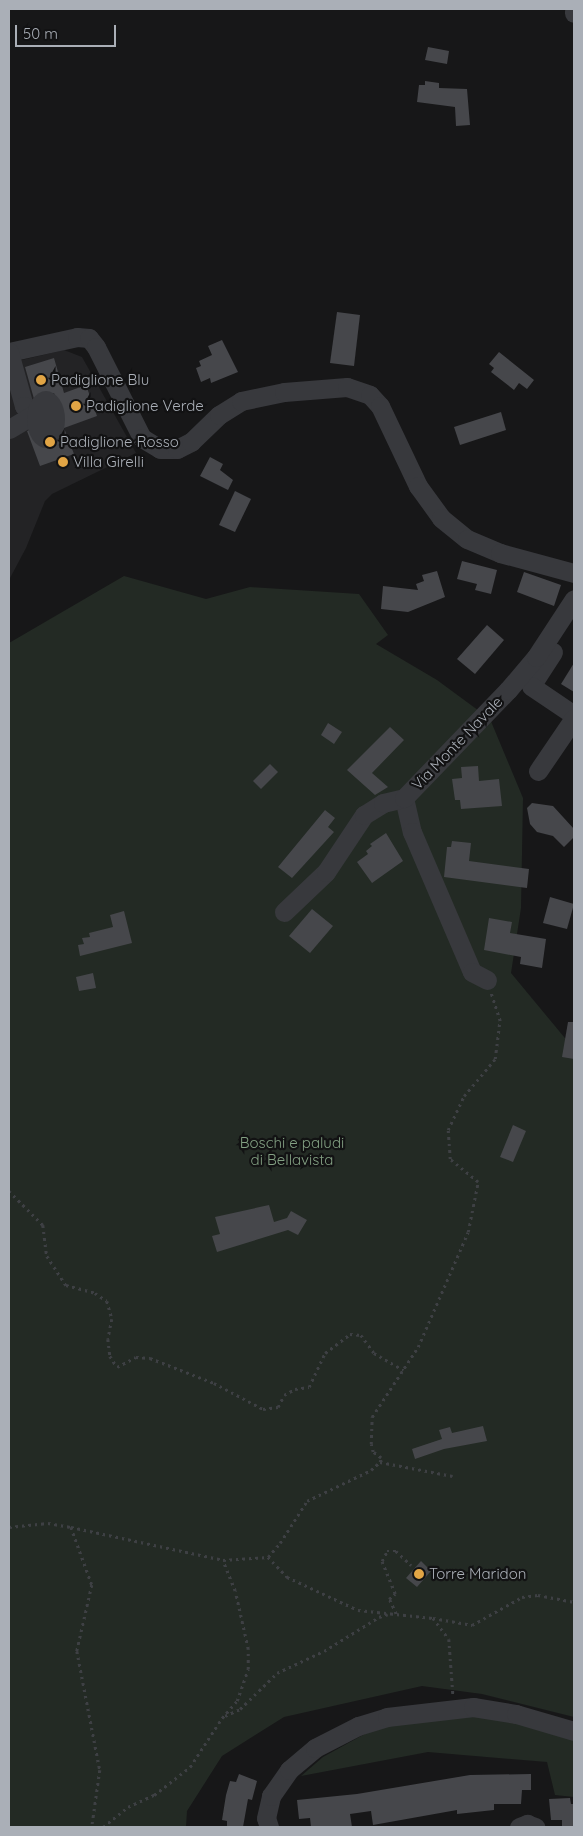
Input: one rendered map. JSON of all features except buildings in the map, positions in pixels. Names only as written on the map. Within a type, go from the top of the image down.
[{"type":"street","points":[[9,429],[36,413],[24,406],[9,352],[77,337],[89,338],[96,347],[142,438],[160,449],[176,449],[191,442],[219,415],[241,401],[284,392],[348,387],[370,395],[380,406],[418,486],[441,518],[467,539],[500,553],[574,573]]},
{"type":"street","name":"Via Monte Navale","points":[[284,912],[326,872],[364,815],[383,803],[404,798],[530,663],[574,599]]},
{"type":"street","points":[[538,770],[574,717],[531,686],[574,620]]},
{"type":"street","points":[[404,798],[412,832],[472,972],[487,980]]},
{"type":"street","points":[[268,1827],[266,1818],[271,1796],[289,1770],[315,1748],[365,1724],[454,1707],[473,1706],[516,1714],[574,1731]]},
{"type":"street","points":[[519,1827],[527,1824],[535,1827]]},
{"type":"path","points":[[380,1462],[381,1458],[373,1452],[371,1444],[372,1417],[403,1370],[433,1316],[440,1294],[468,1232],[478,1182],[450,1159],[448,1130],[464,1096],[495,1059],[500,1021],[487,980]]},
{"type":"path","points":[[9,1191],[43,1225],[47,1256],[66,1286],[95,1293],[107,1301],[112,1319],[108,1340],[110,1356],[117,1367],[136,1357],[150,1358],[214,1383],[263,1409],[278,1407],[284,1395],[295,1389],[309,1387],[325,1353],[350,1334],[361,1335],[374,1353],[403,1370]]},
{"type":"path","points":[[380,1462],[453,1476]]},
{"type":"path","points":[[9,1527],[48,1523],[223,1560],[268,1557],[280,1543],[307,1501],[371,1470],[380,1462]]},
{"type":"path","points":[[71,1527],[92,1585],[77,1651],[100,1770],[92,1827]]},
{"type":"path","points":[[396,1614],[389,1599],[395,1594],[382,1560],[387,1551],[396,1551],[411,1565]]},
{"type":"path","points":[[268,1557],[287,1577],[358,1610],[433,1618],[472,1625],[522,1597],[538,1595],[574,1602]]},
{"type":"path","points":[[103,1827],[128,1808],[154,1795],[190,1767],[222,1718],[237,1701],[248,1669],[248,1649],[241,1614],[223,1560]]},
{"type":"path","points":[[222,1718],[240,1708],[277,1674],[324,1651],[379,1617],[391,1614]]},
{"type":"path","points":[[433,1618],[449,1640],[454,1707]]},
{"type":"shaded area","name":"Villa Girelli","points":[[64,350],[82,357],[136,453],[52,494],[45,501],[26,548],[9,580],[9,363]]},
{"type":"green space","name":"Boschi e paludi di Bellavista","points":[[124,576],[206,599],[250,587],[359,594],[388,635],[376,644],[437,680],[490,719],[523,798],[521,908],[511,973],[574,1049],[574,1717],[482,1694],[422,1686],[284,1717],[222,1756],[187,1811],[186,1827],[9,1827],[9,643]]},
{"type":"green space","points":[[440,1716],[486,1717],[556,1730],[574,1739],[574,1797],[555,1795],[547,1762],[428,1752],[301,1776],[323,1757],[372,1730]]},
{"type":"place","name":"Padiglione Blu","points":[[41,380]]},
{"type":"place","name":"Padiglione Verde","points":[[76,406]]},
{"type":"place","name":"Padiglione Rosso","points":[[50,442]]},
{"type":"place","name":"Villa Girelli","points":[[63,462]]},
{"type":"place","name":"Torre Maridon","points":[[419,1574]]}]
